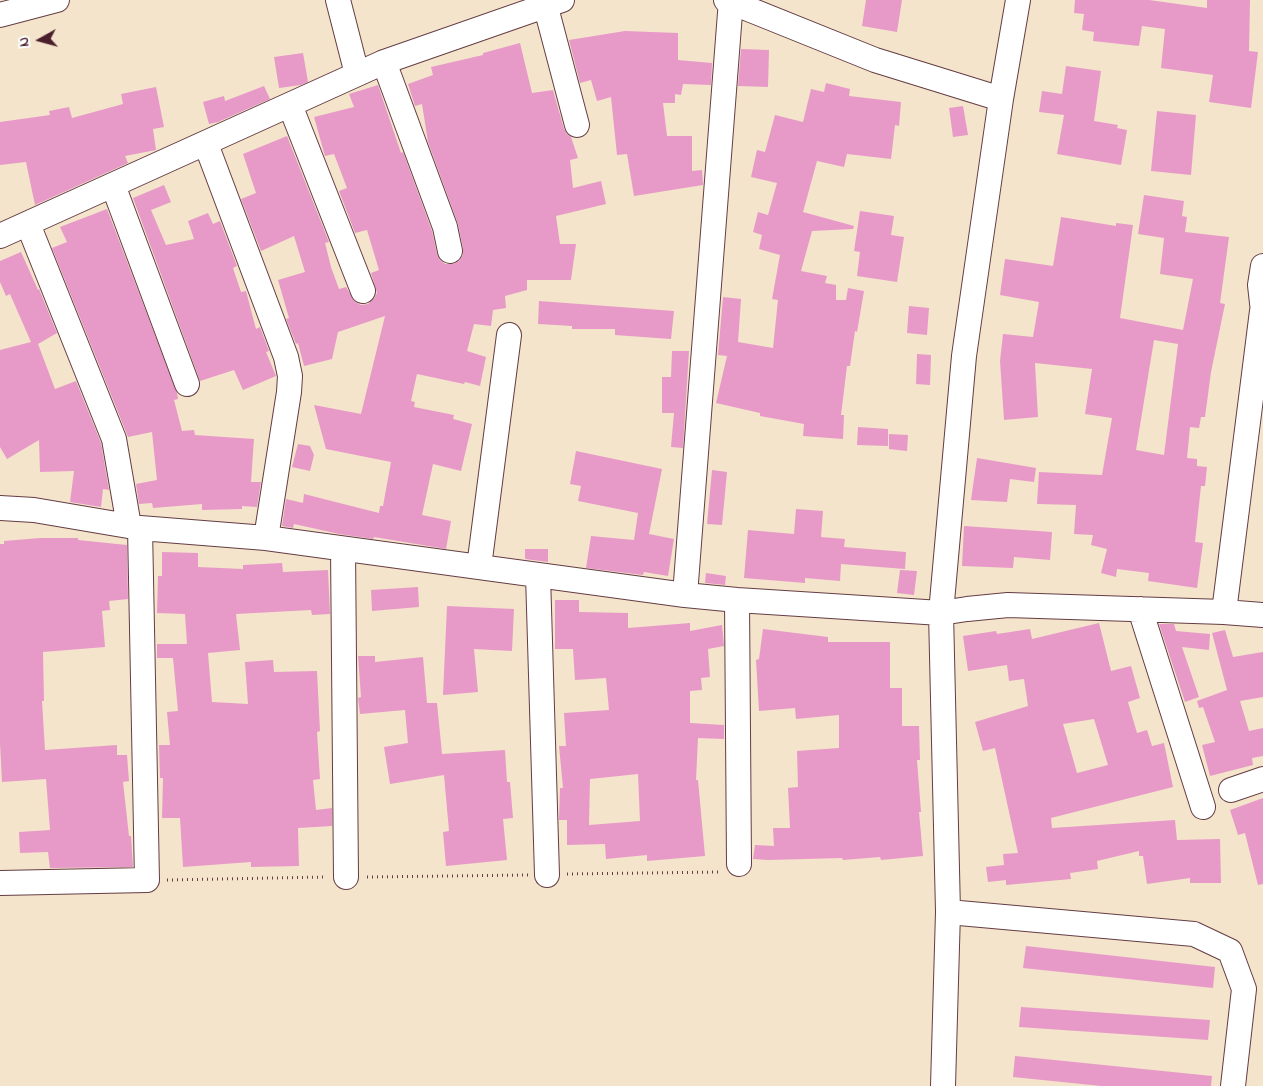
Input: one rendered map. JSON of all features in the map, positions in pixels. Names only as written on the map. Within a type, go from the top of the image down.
[{"type":"street","points":[[0,15],[57,0]]},
{"type":"street","points":[[338,0],[357,74]]},
{"type":"street","points":[[685,595],[730,0],[875,60],[1001,99]]},
{"type":"street","points":[[943,1086],[948,912],[941,614],[964,356],[1001,99],[1018,0]]},
{"type":"street","points":[[0,236],[384,62],[551,2],[577,125]]},
{"type":"street","points":[[384,62],[445,227],[450,251]]},
{"type":"street","points":[[290,105],[363,291]]},
{"type":"street","points":[[206,144],[286,357],[290,376],[266,538]]},
{"type":"street","points":[[113,185],[187,384]]},
{"type":"street","points":[[0,883],[147,880],[135,527],[114,439],[28,224]]},
{"type":"street","points":[[1224,612],[1262,311],[1260,285],[1263,266]]},
{"type":"street","points":[[479,567],[510,335]]},
{"type":"street","points":[[0,507],[34,510],[135,527],[266,538],[685,595],[737,600],[941,614],[1008,605],[1263,615]]},
{"type":"street","points":[[343,549],[346,877]]},
{"type":"street","points":[[538,575],[547,875]]},
{"type":"street","points":[[737,600],[739,864]]},
{"type":"street","points":[[1140,609],[1203,807]]},
{"type":"street","points":[[1231,790],[1263,779]]},
{"type":"street","points":[[948,912],[1194,934],[1230,951],[1244,989],[1233,1086]]},
{"type":"path","points":[[147,880],[725,872],[739,864]]},
{"type":"building","points":[[866,0],[902,0],[897,32],[862,26]]},
{"type":"building","points":[[1075,0],[1149,0],[1207,8],[1207,0],[1250,0],[1249,51],[1258,52],[1251,108],[1209,102],[1213,75],[1161,68],[1165,29],[1142,26],[1139,46],[1093,41],[1094,32],[1082,30],[1084,14],[1074,13]]},
{"type":"building","points":[[625,31],[678,33],[678,60],[712,63],[711,85],[683,84],[681,95],[675,94],[675,103],[663,103],[667,136],[692,136],[692,171],[702,170],[703,185],[634,196],[627,154],[617,155],[611,97],[597,101],[591,80],[580,83],[569,40]]},
{"type":"building","points":[[520,43],[532,93],[553,90],[564,129],[571,137],[578,158],[570,160],[573,188],[601,181],[606,204],[556,216],[560,244],[576,244],[571,280],[527,280],[527,290],[505,296],[506,308],[493,310],[491,326],[474,324],[467,351],[486,357],[480,386],[417,374],[411,401],[415,402],[414,407],[454,415],[453,419],[472,424],[461,471],[433,464],[422,515],[451,521],[446,549],[374,537],[373,539],[339,534],[294,524],[293,528],[282,526],[286,499],[303,503],[304,494],[379,513],[380,506],[383,506],[391,462],[326,449],[314,405],[361,414],[385,316],[338,332],[332,359],[304,366],[298,343],[296,344],[286,319],[289,318],[278,280],[305,272],[294,236],[261,251],[241,199],[256,193],[243,154],[287,136],[329,242],[325,243],[339,289],[346,287],[355,302],[361,305],[368,304],[377,293],[371,273],[379,270],[367,230],[355,233],[339,191],[347,188],[334,154],[325,156],[314,117],[354,107],[349,94],[378,85],[401,153],[403,152],[432,231],[437,254],[445,264],[453,264],[459,261],[463,255],[458,224],[428,142],[422,104],[415,106],[408,84],[433,75],[431,67],[483,55],[483,53]]},
{"type":"building","points":[[741,49],[769,50],[768,87],[738,86]]},
{"type":"building","points":[[303,53],[308,82],[301,85],[279,88],[274,57]]},
{"type":"building","points":[[1066,66],[1101,71],[1094,121],[1118,125],[1117,128],[1127,130],[1121,165],[1057,154],[1064,115],[1039,112],[1042,91],[1062,94]]},
{"type":"building","points":[[826,83],[850,89],[849,96],[901,102],[899,126],[895,125],[891,159],[847,154],[844,167],[817,161],[803,212],[854,226],[853,229],[812,231],[801,271],[827,276],[825,283],[836,285],[836,300],[846,300],[848,288],[864,291],[857,332],[855,331],[850,366],[847,366],[841,415],[844,415],[843,439],[803,436],[804,424],[760,416],[760,413],[716,403],[727,356],[718,355],[723,297],[741,299],[738,342],[773,348],[778,300],[772,299],[780,255],[759,249],[762,235],[753,232],[758,212],[768,215],[777,183],[751,177],[757,150],[765,152],[775,115],[803,122],[811,89],[824,92]]},
{"type":"building","points":[[264,86],[270,99],[218,122],[209,124],[203,102],[224,96],[225,101]]},
{"type":"building","points":[[156,87],[164,127],[153,129],[156,150],[125,156],[128,163],[35,205],[26,162],[0,165],[0,122],[50,115],[49,111],[69,107],[72,118],[123,104],[121,94]]},
{"type":"building","points":[[963,106],[968,135],[953,137],[949,108]]},
{"type":"building","points":[[1157,111],[1196,115],[1191,175],[1151,171]]},
{"type":"building","points":[[164,185],[171,202],[151,210],[166,245],[194,239],[188,221],[208,213],[213,224],[220,221],[237,266],[233,268],[241,292],[246,291],[256,329],[260,327],[269,351],[266,352],[276,376],[243,390],[234,370],[200,381],[133,198]]},
{"type":"building","points":[[1144,195],[1184,201],[1182,216],[1187,217],[1185,232],[1229,237],[1220,303],[1225,304],[1211,372],[1205,417],[1201,417],[1199,428],[1190,427],[1187,458],[1197,459],[1197,466],[1207,467],[1205,486],[1201,486],[1195,542],[1203,543],[1197,588],[1148,581],[1149,573],[1117,569],[1116,577],[1101,573],[1107,549],[1091,545],[1093,535],[1074,534],[1076,505],[1037,504],[1039,472],[1102,475],[1112,418],[1085,414],[1092,369],[1035,363],[1038,417],[1004,420],[1000,361],[1003,334],[1033,337],[1039,302],[1000,295],[1005,259],[1053,266],[1061,217],[1116,226],[1116,223],[1133,225],[1120,318],[1183,330],[1193,279],[1160,274],[1164,238],[1138,234]],"holes":[[[1154,340],[1178,344],[1164,455],[1136,450]]]},
{"type":"building","points":[[107,209],[177,393],[178,399],[174,400],[182,431],[194,430],[195,435],[254,439],[251,482],[261,482],[257,507],[242,506],[242,509],[202,510],[202,504],[153,508],[152,503],[139,504],[136,484],[157,480],[152,432],[128,437],[52,248],[67,242],[60,227]]},
{"type":"building","points":[[860,211],[894,216],[891,235],[904,237],[897,282],[857,276],[860,252],[854,251]]},
{"type":"building","points":[[21,252],[57,333],[38,344],[55,389],[76,381],[101,443],[109,490],[103,489],[101,507],[70,502],[74,471],[40,472],[39,440],[7,459],[0,447],[0,350],[31,342],[10,294],[6,296],[0,282],[0,261]]},
{"type":"building","points":[[539,301],[674,311],[671,339],[615,335],[615,329],[572,329],[572,326],[538,324]]},
{"type":"building","points":[[909,306],[929,308],[927,335],[907,333]]},
{"type":"building","points":[[672,351],[689,351],[683,448],[671,447],[674,413],[662,413],[662,377],[671,377]]},
{"type":"building","points":[[917,354],[931,355],[930,385],[916,384]]},
{"type":"building","points":[[858,427],[888,429],[888,446],[857,445]]},
{"type":"building","points":[[889,434],[908,435],[907,451],[889,449]]},
{"type":"building","points":[[298,444],[310,446],[314,455],[310,471],[292,467]]},
{"type":"building","points":[[576,451],[662,469],[649,534],[674,539],[668,576],[644,572],[643,575],[586,568],[591,536],[634,540],[638,513],[578,501],[581,486],[570,484]]},
{"type":"building","points":[[977,458],[1036,468],[1034,482],[1010,479],[1007,502],[971,500]]},
{"type":"building","points":[[712,470],[727,472],[722,525],[707,524]]},
{"type":"building","points":[[796,509],[823,511],[821,537],[845,539],[844,547],[906,552],[905,569],[841,564],[840,581],[805,578],[805,583],[744,578],[748,530],[794,534]]},
{"type":"building","points":[[964,526],[1052,532],[1050,560],[1014,557],[1013,568],[962,566]]},
{"type":"building","points":[[40,538],[78,538],[78,540],[127,545],[128,599],[109,601],[110,610],[102,611],[105,647],[43,652],[44,701],[42,701],[45,750],[117,745],[117,755],[127,755],[129,781],[123,782],[129,836],[131,836],[133,867],[50,868],[48,852],[20,853],[19,832],[50,830],[46,779],[2,782],[0,743],[0,544],[4,544],[4,541]]},
{"type":"building","points":[[525,549],[548,549],[548,562],[525,559]]},
{"type":"building","points":[[162,552],[198,553],[198,567],[243,569],[243,565],[282,563],[283,572],[328,570],[330,614],[312,615],[311,610],[236,614],[240,650],[208,653],[212,702],[248,704],[245,662],[273,660],[274,672],[317,671],[320,731],[317,732],[320,779],[313,780],[316,810],[332,808],[332,826],[298,828],[299,866],[251,867],[251,862],[183,867],[180,818],[162,818],[163,778],[160,778],[159,745],[170,745],[167,712],[178,711],[173,658],[157,658],[157,644],[187,644],[185,614],[157,613],[158,576],[162,576]]},
{"type":"building","points":[[900,570],[917,571],[914,595],[897,593]]},
{"type":"building","points":[[706,573],[726,576],[725,585],[705,583]]},
{"type":"building","points":[[418,587],[419,607],[372,611],[371,590]]},
{"type":"building","points":[[555,600],[579,600],[579,612],[628,613],[628,628],[690,623],[690,631],[722,625],[724,646],[708,649],[710,677],[701,678],[702,690],[690,691],[690,723],[724,725],[724,739],[698,738],[696,780],[698,780],[705,856],[647,861],[647,855],[606,859],[605,844],[567,845],[567,820],[559,820],[560,788],[563,788],[559,746],[566,746],[564,713],[609,710],[606,678],[575,680],[573,649],[555,649]],"holes":[[[638,774],[640,821],[589,825],[590,779]]]},
{"type":"building","points":[[447,606],[514,609],[512,651],[474,649],[478,692],[443,695]]},
{"type":"building","points":[[1099,623],[1111,671],[1131,666],[1140,698],[1128,702],[1137,733],[1147,730],[1152,746],[1164,743],[1173,787],[1051,818],[1052,828],[1175,820],[1177,840],[1220,839],[1221,883],[1190,883],[1190,878],[1147,884],[1143,856],[1139,856],[1139,851],[1097,861],[1098,869],[1070,873],[1071,879],[1006,885],[1006,880],[988,882],[986,867],[1004,865],[1003,854],[1018,853],[995,748],[983,751],[975,722],[1028,706],[1024,679],[1009,681],[1007,665],[968,671],[963,636],[996,631],[997,634],[1030,629],[1032,639]],"holes":[[[1094,719],[1108,765],[1077,773],[1063,724]]]},
{"type":"building","points":[[1159,624],[1174,624],[1176,631],[1210,634],[1209,650],[1182,647],[1199,697],[1185,702]]},
{"type":"building","points":[[763,629],[828,637],[828,642],[890,642],[890,688],[902,688],[902,726],[919,726],[920,760],[917,760],[923,856],[881,860],[880,857],[843,860],[842,858],[753,859],[755,845],[774,846],[773,828],[790,828],[788,788],[798,787],[797,751],[839,748],[839,715],[796,719],[795,708],[759,711],[756,660],[759,659]]},
{"type":"building","points":[[1225,630],[1233,657],[1263,652],[1263,697],[1240,701],[1249,731],[1263,728],[1263,756],[1252,758],[1253,765],[1210,776],[1202,745],[1215,742],[1203,707],[1199,708],[1197,701],[1227,690],[1212,633]]},
{"type":"building","points":[[358,656],[375,656],[375,662],[423,657],[427,703],[437,703],[442,754],[505,750],[507,782],[510,782],[513,818],[503,819],[507,860],[446,866],[443,832],[449,831],[444,775],[390,784],[384,747],[408,743],[405,710],[360,714],[358,698],[361,697]]},
{"type":"building","points":[[1263,798],[1263,884],[1258,885],[1245,833],[1238,835],[1230,810]]},
{"type":"building","points":[[1026,946],[1215,967],[1213,988],[1023,968]]},
{"type":"building","points":[[1021,1007],[1210,1020],[1208,1040],[1019,1027]]},
{"type":"building","points":[[1015,1056],[1212,1076],[1211,1086],[1101,1086],[1013,1077]]}]
